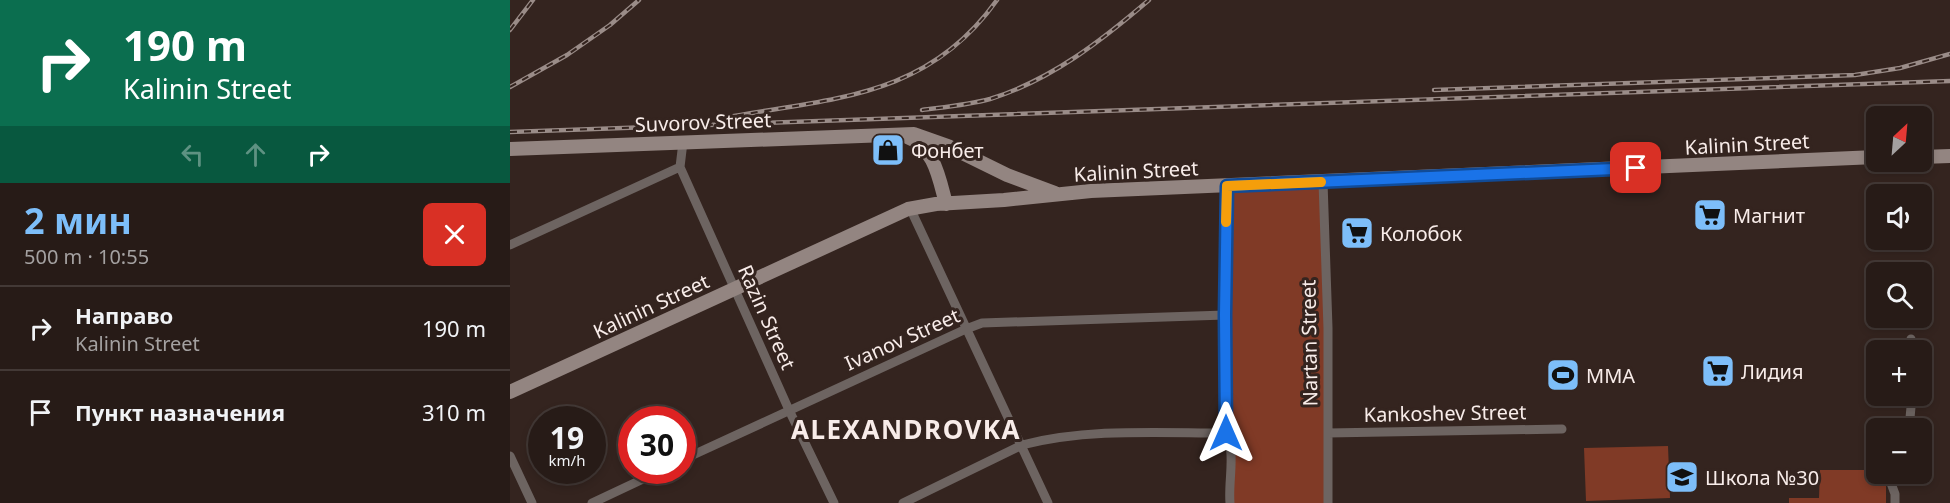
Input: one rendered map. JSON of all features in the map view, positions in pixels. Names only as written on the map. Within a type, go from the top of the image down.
[{"type":"main road","points":[[898,134],[911,138],[930,155],[937,166],[946,204]]},
{"type":"main road","name":"Suvorov Street","points":[[510,149],[921,135],[1007,175],[1060,194]]},
{"type":"main road","points":[[1932,157],[1950,156]]},
{"type":"main road","name":"Kalinin Street","points":[[510,392],[910,208],[1092,191],[1866,158]]},
{"type":"street","points":[[510,245],[680,166],[683,142]]},
{"type":"street","name":"Razin Street","points":[[680,166],[789,410],[834,503]]},
{"type":"street","name":"Nartan Street","points":[[1323,182],[1328,328],[1328,503]]},
{"type":"street","points":[[1227,186],[1226,433],[1231,461],[1230,503]]},
{"type":"street","points":[[910,208],[1048,503]]},
{"type":"street","name":"Ivanov Street","points":[[696,453],[966,328],[982,323],[1225,315]]},
{"type":"street","name":"Kankoshev Street","points":[[1328,433],[1562,429]]},
{"type":"street","points":[[903,503],[1022,445],[1043,440],[1098,434],[1226,433]]},
{"type":"street","points":[[510,456],[532,503]]},
{"type":"street","points":[[592,503],[632,484]]},
{"type":"street","points":[[1891,484],[1895,499]]},
{"type":"street","points":[[1895,499],[1901,484]]},
{"type":"shaded area","points":[[1323,182],[1328,503],[1230,503],[1227,185]]},
{"type":"shaded area","points":[[1668,446],[1670,498],[1586,501],[1584,448]]},
{"type":"shaded area","points":[[1820,470],[1866,470],[1866,484],[1886,484],[1886,503],[1789,503],[1789,498],[1819,498]]},
{"type":"railway","points":[[510,30],[533,0]]},
{"type":"railway","points":[[510,87],[567,55],[610,25],[639,0]]},
{"type":"railway","points":[[723,118],[839,98],[874,89],[908,76],[940,57],[970,33],[997,0]]},
{"type":"railway","points":[[922,110],[990,99],[1034,81],[1094,44],[1149,0]]},
{"type":"railway","points":[[1434,90],[1855,75],[1900,68],[1950,54]]},
{"type":"railway","points":[[510,132],[1950,81]]},
{"type":"slow traffic","points":[[1226,222],[1227,186],[1321,182]]},
{"type":"place","name":"Фонбет","points":[[888,150]]},
{"type":"place","name":"Магнит","points":[[1710,215]]},
{"type":"place","name":"Колобок","points":[[1357,233]]},
{"type":"place","name":"Лидия","points":[[1718,371]]},
{"type":"place","name":"MMA","points":[[1563,375]]},
{"type":"place","name":"Школа №30","points":[[1682,477]]},
{"type":"district","name":"ALEXANDROVKA","points":[[906,429]]},
{"type":"route","points":[[1226,433],[1227,186],[1636,168]]}]
